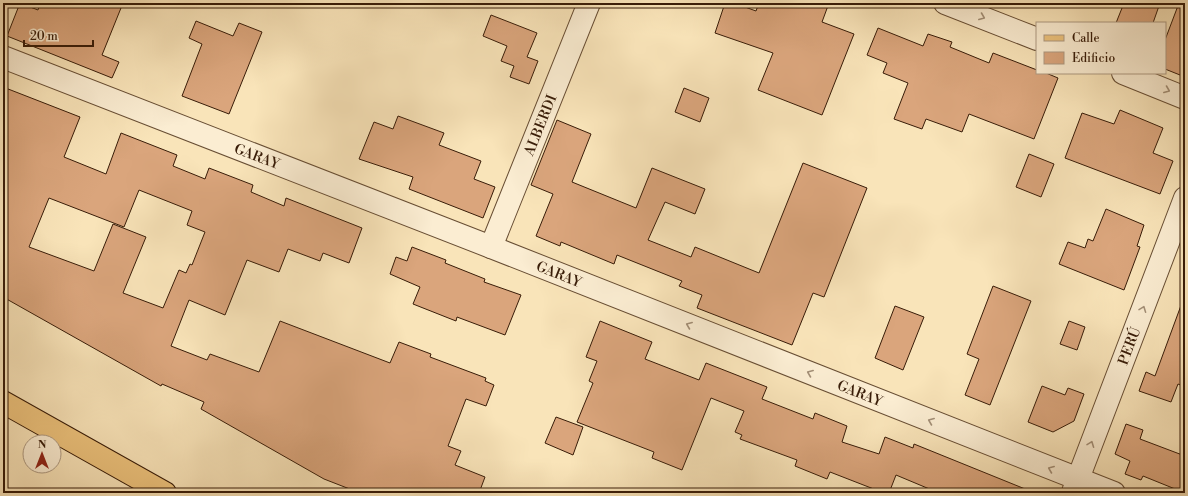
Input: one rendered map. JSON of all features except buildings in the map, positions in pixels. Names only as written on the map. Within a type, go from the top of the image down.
[{"type":"main road","points":[[3,402],[164,493]]},
{"type":"street","name":"ALBERDI","points":[[491,247],[589,3]]},
{"type":"street","points":[[945,3],[1036,39]]},
{"type":"street","name":"GARAY","points":[[3,57],[491,247],[1075,486],[1114,493]]},
{"type":"street","points":[[1125,74],[1185,98]]},
{"type":"street","name":"PERÚ","points":[[1075,486],[1185,198]]}]
